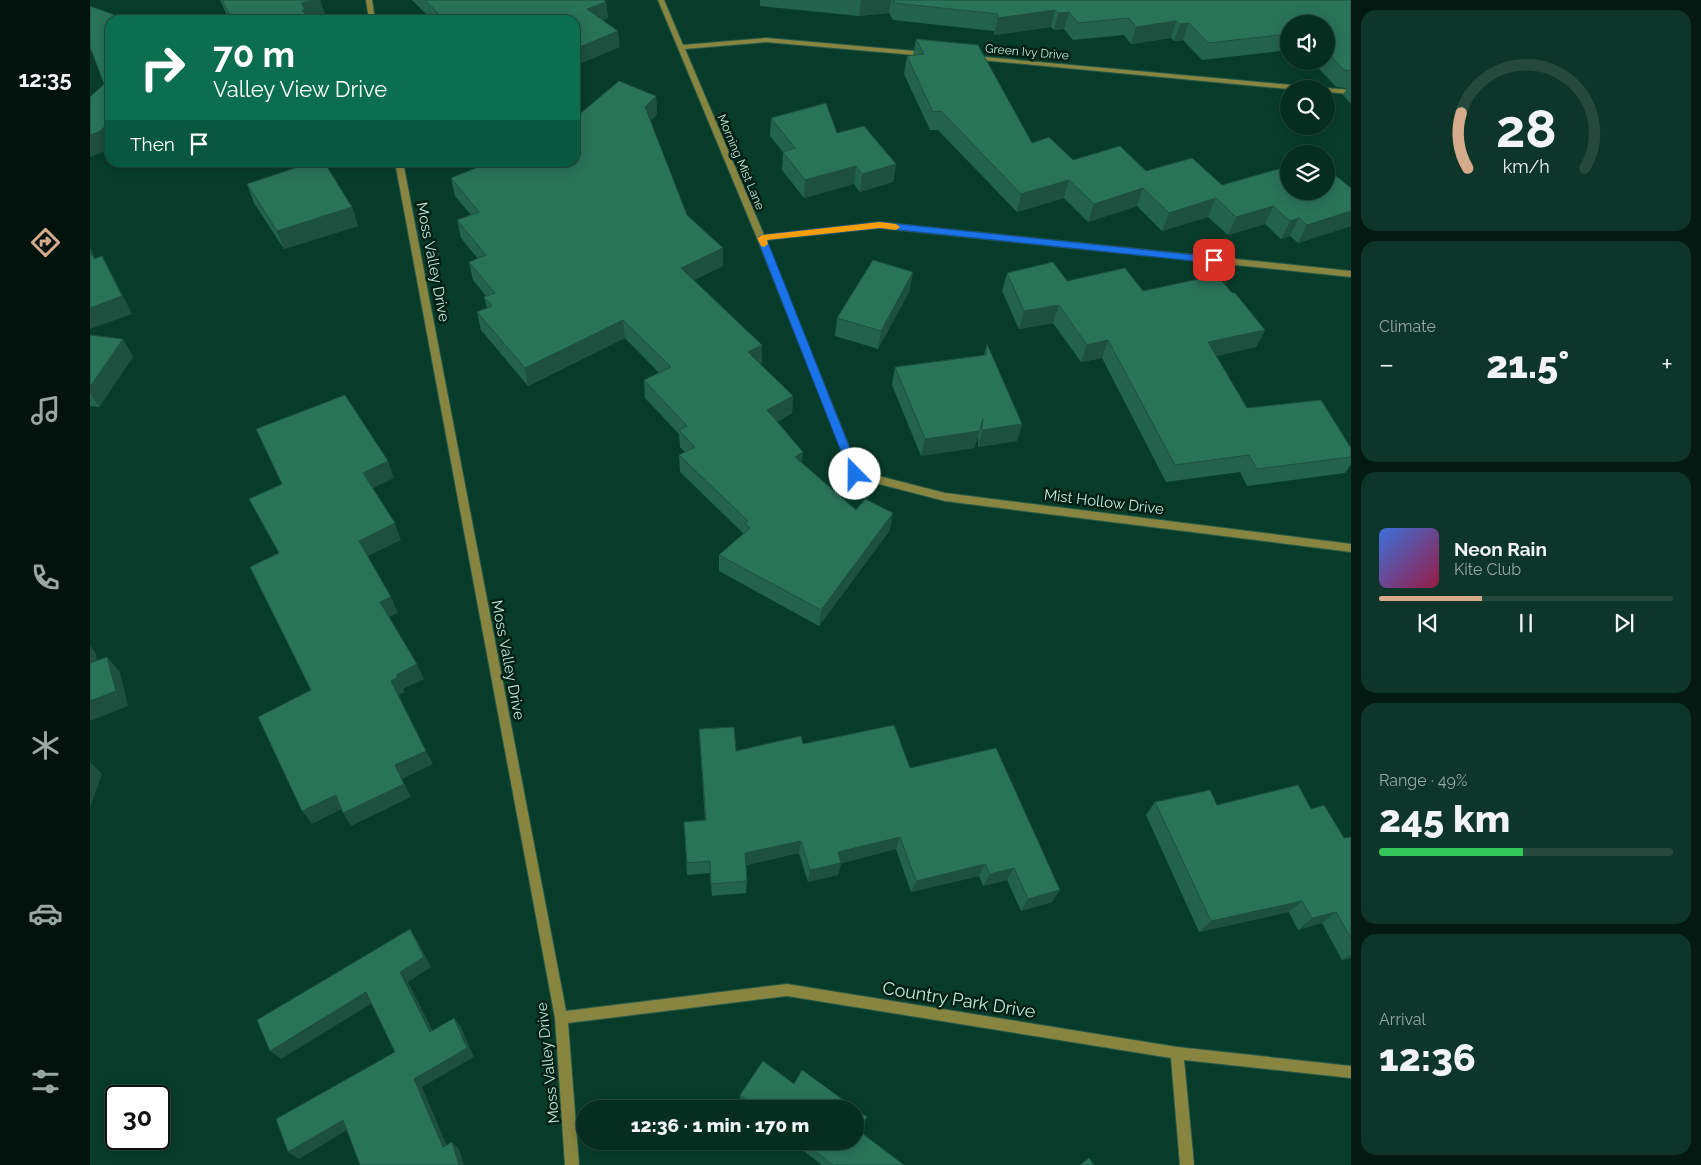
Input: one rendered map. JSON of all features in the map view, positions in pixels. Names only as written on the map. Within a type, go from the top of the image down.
[{"type":"street","points":[[369,0],[371,15]]},
{"type":"street","name":"Morning Mist Lane","points":[[661,0],[762,238],[855,474]]},
{"type":"street","points":[[680,47],[766,40],[935,55]]},
{"type":"street","name":"Green Ivy Drive","points":[[965,58],[1280,86]]},
{"type":"street","points":[[1335,91],[1351,92]]},
{"type":"street","name":"Moss Valley Drive","points":[[400,167],[560,1018],[572,1165]]},
{"type":"street","points":[[762,238],[880,225],[1351,274]]},
{"type":"street","name":"Mist Hollow Drive","points":[[855,474],[945,497],[1351,548]]},
{"type":"street","name":"Country Park Drive","points":[[560,1018],[787,990],[1177,1052],[1351,1072]]},
{"type":"street","points":[[1177,1052],[1187,1165]]},
{"type":"building","points":[[222,0],[313,0],[301,3],[305,9],[302,10],[306,15],[230,15]]},
{"type":"building","points":[[425,0],[604,0],[606,2],[587,9],[618,31],[580,47],[580,15],[440,15]]},
{"type":"building","points":[[893,0],[1351,0],[1351,71],[1344,70],[1335,60],[1335,15],[1280,15],[1280,35],[1208,43],[1189,23],[1180,24],[1176,21],[1136,27],[1129,18],[1078,23],[1069,12],[1058,13],[1055,10],[998,18],[998,14],[895,3]]},
{"type":"building","points":[[90,6],[115,15],[105,15],[105,126],[99,132],[90,135],[90,97],[104,84],[90,47]]},
{"type":"building","points":[[916,39],[978,45],[1032,143],[1049,137],[1073,160],[1120,146],[1146,171],[1192,158],[1222,185],[1280,169],[1280,200],[1335,200],[1335,175],[1351,188],[1351,211],[1307,225],[1299,218],[1290,221],[1273,206],[1236,217],[1216,198],[1169,213],[1143,188],[1094,204],[1069,180],[1021,194],[941,111],[933,112],[907,56],[924,54]]},
{"type":"building","points":[[619,81],[656,96],[645,107],[687,215],[723,248],[681,268],[762,345],[748,352],[793,396],[767,410],[803,452],[795,457],[856,510],[865,499],[893,513],[821,610],[719,555],[750,528],[745,524],[748,521],[679,455],[695,447],[679,430],[687,426],[644,380],[671,367],[623,320],[525,368],[477,312],[492,306],[484,297],[495,293],[469,262],[486,255],[457,220],[479,212],[451,178],[478,167],[580,167],[580,114]]},
{"type":"building","points":[[826,103],[837,133],[864,126],[896,164],[862,174],[856,166],[805,180],[783,152],[795,148],[771,118]]},
{"type":"building","points":[[298,167],[327,167],[352,207],[277,231],[247,184]]},
{"type":"building","points":[[90,251],[94,259],[102,256],[122,296],[90,308]]},
{"type":"building","points":[[873,260],[913,272],[881,331],[837,318]]},
{"type":"building","points":[[1053,262],[1067,281],[1125,268],[1143,291],[1217,275],[1232,293],[1235,293],[1265,330],[1208,342],[1247,408],[1321,400],[1351,448],[1351,457],[1257,469],[1249,455],[1175,465],[1108,340],[1087,345],[1059,305],[1024,311],[1007,273]]},
{"type":"building","points":[[90,335],[123,339],[90,387]]},
{"type":"building","points":[[987,344],[1022,424],[982,430],[983,419],[979,431],[925,439],[895,367],[986,355]]},
{"type":"building","points":[[345,395],[388,461],[363,473],[395,523],[359,541],[391,597],[380,602],[417,664],[396,675],[398,677],[391,681],[426,751],[395,765],[404,784],[343,813],[336,795],[302,811],[258,717],[311,690],[250,567],[279,553],[249,499],[282,484],[256,429]]},
{"type":"building","points":[[107,657],[116,691],[90,701],[90,663]]},
{"type":"building","points":[[894,725],[910,768],[996,748],[1060,890],[1028,899],[1014,868],[990,874],[985,864],[916,881],[900,837],[838,852],[841,863],[810,870],[801,841],[745,853],[747,881],[711,884],[710,861],[687,863],[684,822],[706,820],[699,729],[734,727],[736,751],[801,736],[803,744]]},
{"type":"building","points":[[1298,785],[1311,809],[1324,805],[1344,838],[1351,837],[1351,938],[1336,912],[1312,918],[1302,901],[1211,921],[1155,802],[1210,790],[1217,805]]},
{"type":"building","points":[[410,929],[424,957],[400,972],[430,1032],[454,1018],[467,1048],[414,1079],[443,1147],[452,1142],[459,1165],[360,1165],[343,1120],[288,1152],[276,1119],[395,1052],[366,992],[270,1051],[257,1020]]},
{"type":"building","points":[[763,1061],[794,1084],[802,1070],[843,1100],[747,1100],[740,1095]]},
{"type":"building","points":[[864,1135],[904,1165],[833,1165],[814,1150],[864,1150]]},
{"type":"building","points":[[1089,1158],[1094,1165],[1080,1165]]},
{"type":"slow traffic","points":[[764,244],[762,238],[880,225],[896,227]]},
{"type":"route","points":[[855,474],[762,238],[880,225],[1214,260]]}]
